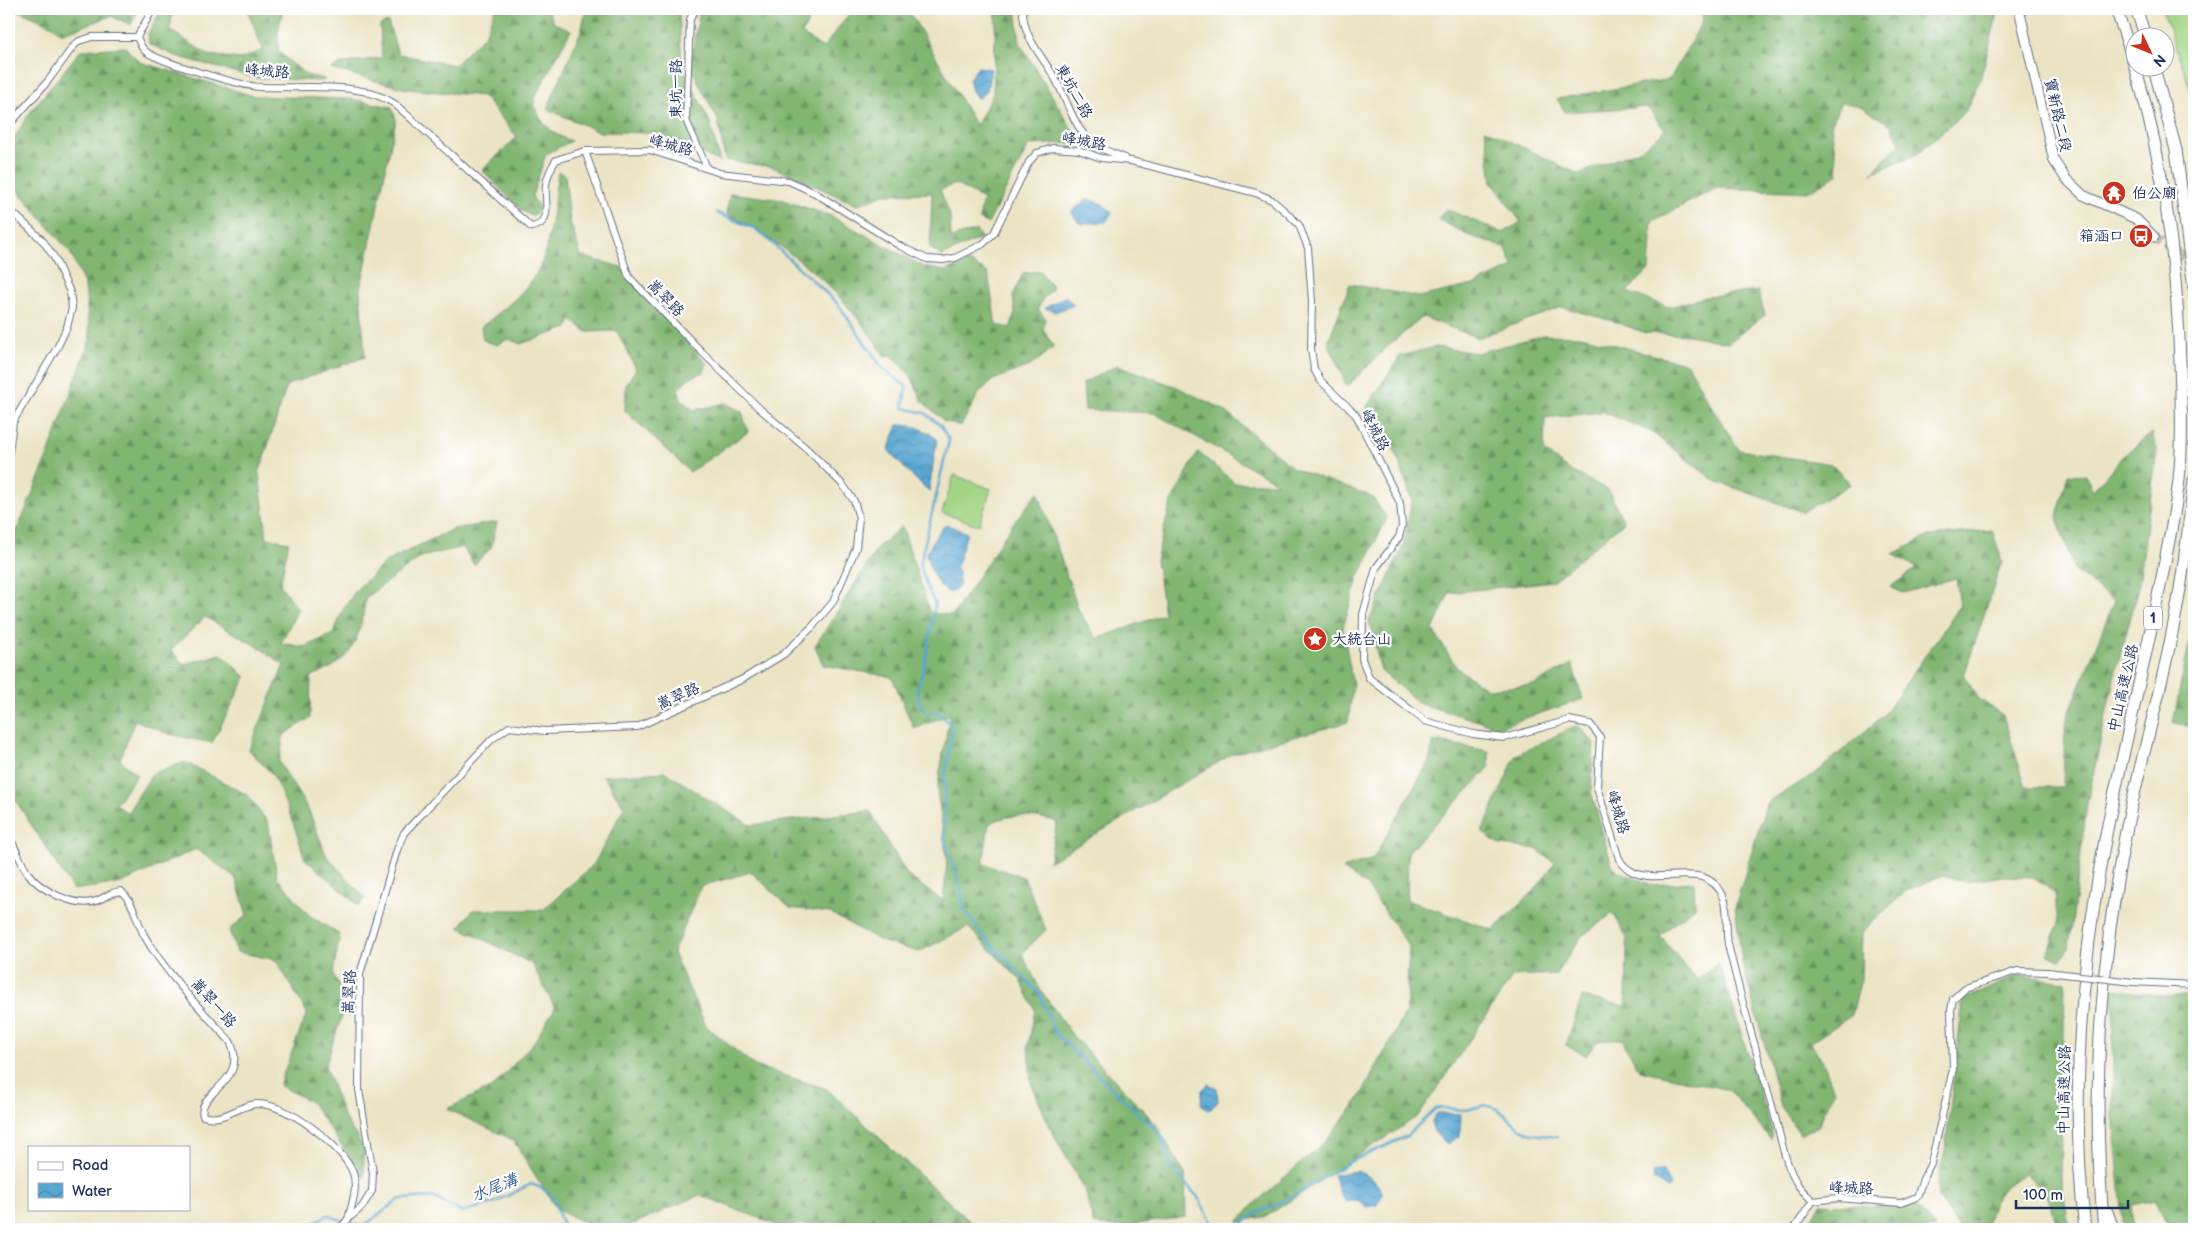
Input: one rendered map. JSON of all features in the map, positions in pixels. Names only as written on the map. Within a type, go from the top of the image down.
[{"type":"highway","name":"中山高速公路","points":[[2085,1229],[2078,1172],[2078,1127],[2080,1029],[2089,944],[2121,763],[2146,655],[2180,470],[2179,346],[2176,277],[2167,202],[2146,103],[2116,9]]},
{"type":"highway","points":[[2136,9],[2143,28]]},
{"type":"highway","points":[[2157,78],[2176,150],[2194,288]]},
{"type":"highway","name":"1","points":[[2104,1229],[2100,1191],[2097,1062],[2105,959],[2126,831],[2178,601],[2194,480]]},
{"type":"highway","points":[[2100,1191],[2113,1229]]},
{"type":"street","points":[[9,125],[48,82],[79,41],[92,36],[136,37],[153,9]]},
{"type":"street","name":"東坑一路","points":[[696,9],[690,19],[686,120],[707,168]]},
{"type":"street","name":"東坑二路","points":[[1023,9],[1036,53],[1057,82],[1076,123],[1088,139],[1132,161]]},
{"type":"street","name":"寶新路二段","points":[[2018,9],[2054,161],[2066,178],[2083,195],[2136,219],[2154,237]]},
{"type":"street","name":"峰城路","points":[[136,37],[144,50],[157,58],[247,85],[298,86],[382,95],[396,104],[531,227],[538,226],[546,218],[546,187],[550,171],[556,160],[585,151],[650,150],[720,173],[790,181],[816,193],[900,246],[927,259],[943,260],[955,258],[984,244],[994,233],[1029,162],[1037,153],[1053,148],[1064,148],[1101,158],[1132,161],[1264,196],[1272,200],[1299,225],[1308,248],[1312,301],[1311,350],[1314,369],[1320,380],[1356,415],[1400,503],[1402,526],[1399,537],[1376,568],[1363,614],[1362,659],[1369,678],[1424,721],[1473,734],[1504,738],[1549,723],[1570,720],[1584,722],[1597,730],[1600,736],[1597,787],[1619,859],[1625,869],[1633,874],[1646,876],[1696,874],[1709,881],[1724,898],[1726,935],[1740,995],[1778,1125],[1784,1156],[1798,1185],[1813,1201],[1838,1198],[1900,1203],[1917,1197],[1931,1163],[1953,1069],[1951,1010],[1954,999],[1964,988],[2017,971],[2048,972],[2133,982],[2194,985]]},
{"type":"street","name":"嵩翠路","points":[[340,1229],[348,1218],[362,1207],[372,1191],[374,1172],[359,1090],[360,974],[397,850],[404,833],[492,739],[509,726],[545,731],[637,727],[743,679],[784,654],[813,626],[833,602],[856,548],[859,518],[854,500],[843,485],[807,448],[760,409],[629,277],[585,151]]},
{"type":"street","points":[[9,209],[43,241],[54,257],[70,292],[72,308],[67,327],[58,346],[13,422],[9,452]]},
{"type":"street","name":"嵩翠一路","points":[[9,837],[18,851],[27,873],[64,900],[79,902],[96,901],[110,892],[121,891],[129,898],[149,943],[165,965],[230,1041],[235,1052],[235,1060],[226,1081],[203,1104],[201,1109],[203,1116],[212,1119],[241,1107],[257,1104],[270,1105],[300,1120],[338,1149],[353,1175],[355,1188],[348,1218]]},
{"type":"street","points":[[1794,1229],[1813,1201]]},
{"type":"green space","points":[[15,9],[138,9],[131,25],[111,16],[61,34],[53,26]]},
{"type":"green space","points":[[162,9],[173,9],[170,30],[208,55],[241,59],[263,50],[247,9],[283,9],[278,31],[278,51],[306,75],[325,79],[323,81],[255,78],[176,56],[149,44],[148,33]]},
{"type":"green space","points":[[495,9],[548,9],[554,23],[571,30],[534,99],[538,114],[546,126],[557,135],[571,141],[546,154],[532,196],[540,210],[532,216],[522,211],[482,170],[517,137],[483,96],[406,89],[331,69],[344,63],[382,58],[380,25],[388,22],[398,54],[454,65],[485,35]]},
{"type":"green space","points":[[586,9],[679,9],[682,66],[710,122],[720,162],[657,133],[600,132],[547,109],[581,31]]},
{"type":"green space","points":[[700,9],[814,9],[802,34],[823,48],[853,9],[908,9],[976,126],[993,94],[996,9],[1016,9],[1020,43],[1074,132],[1072,143],[1029,145],[988,224],[979,219],[983,199],[955,184],[940,190],[950,215],[951,238],[976,230],[981,238],[942,256],[930,248],[932,193],[884,194],[857,205],[773,167],[725,160],[718,120],[690,66]]},
{"type":"green space","points":[[1701,9],[1999,9],[1980,80],[1965,112],[1917,154],[1872,173],[1900,143],[1891,125],[1860,106],[1841,102],[1831,125],[1838,174],[1808,192],[1717,188],[1652,221],[1649,270],[1627,292],[1669,307],[1709,296],[1758,291],[1765,315],[1728,343],[1689,335],[1645,333],[1616,322],[1562,307],[1478,338],[1423,317],[1390,344],[1347,387],[1328,342],[1350,284],[1419,297],[1473,285],[1513,267],[1506,248],[1467,235],[1438,219],[1446,209],[1503,233],[1521,222],[1492,182],[1485,129],[1578,174],[1642,149],[1665,130],[1647,107],[1565,112],[1557,99],[1670,79],[1703,20]]},
{"type":"green space","points":[[2162,9],[2194,9],[2194,99],[2176,48],[2176,28],[2169,28]]},
{"type":"green space","points":[[125,47],[140,62],[254,96],[351,99],[392,107],[396,120],[360,292],[365,357],[287,385],[259,474],[267,538],[289,542],[280,585],[298,609],[281,643],[304,647],[333,634],[344,608],[357,589],[387,561],[453,529],[497,522],[491,548],[474,565],[463,547],[421,557],[366,597],[361,625],[346,656],[337,664],[311,676],[310,718],[284,735],[279,762],[309,811],[326,855],[365,898],[359,906],[305,859],[292,819],[273,775],[249,750],[284,665],[260,648],[205,617],[171,650],[184,664],[221,654],[246,677],[212,743],[169,734],[135,720],[120,760],[137,775],[116,804],[127,813],[153,773],[185,762],[246,794],[268,822],[277,877],[309,915],[340,935],[333,975],[348,998],[325,1066],[344,1117],[364,1148],[364,1178],[311,1102],[279,1085],[307,1013],[276,960],[237,952],[229,930],[247,915],[235,877],[196,849],[121,883],[73,890],[9,790],[9,550],[43,468],[90,340],[85,286],[70,252],[9,180],[9,146],[31,111],[81,50]]},
{"type":"green space","points":[[558,172],[565,175],[570,221],[581,256],[621,267],[707,364],[704,372],[689,378],[678,389],[681,400],[694,410],[725,403],[742,412],[748,432],[690,472],[625,411],[626,384],[636,369],[617,331],[587,332],[571,320],[568,328],[520,344],[508,339],[497,345],[483,340],[481,327],[518,296],[541,265],[548,240]]},
{"type":"green space","points":[[730,193],[783,200],[831,216],[924,267],[945,271],[969,262],[988,273],[996,325],[1010,328],[1015,313],[1013,296],[1023,273],[1040,271],[1053,288],[1042,300],[1038,309],[1045,318],[1043,330],[1054,347],[1032,365],[993,380],[979,393],[961,426],[944,421],[922,401],[911,376],[892,355],[885,357],[870,334],[835,293],[796,258],[751,227],[727,214]]},
{"type":"green space","points":[[1544,335],[1581,336],[1688,364],[1706,398],[1739,450],[1831,464],[1851,484],[1803,512],[1715,481],[1651,432],[1603,412],[1545,418],[1544,451],[1571,471],[1608,490],[1624,522],[1553,581],[1449,593],[1433,630],[1457,668],[1487,689],[1533,685],[1572,664],[1583,699],[1499,727],[1420,704],[1381,671],[1369,621],[1403,546],[1412,500],[1396,453],[1366,408],[1400,356],[1436,347],[1477,353]]},
{"type":"green space","points":[[1118,365],[1177,387],[1224,410],[1293,468],[1371,496],[1387,518],[1358,578],[1343,628],[1353,686],[1348,722],[1232,754],[1049,862],[1057,822],[1032,816],[1014,816],[989,824],[983,864],[1024,877],[1046,930],[1022,954],[1040,989],[1073,1036],[1156,1124],[1185,1174],[1186,1217],[1115,1227],[1093,1224],[1085,1190],[1053,1134],[1031,1083],[1028,1046],[1035,1010],[1021,981],[968,927],[919,952],[880,941],[830,913],[790,908],[751,872],[701,886],[673,953],[706,1026],[755,1066],[827,1089],[978,1229],[850,1229],[842,1222],[779,1226],[700,1195],[622,1229],[599,1229],[557,1210],[513,1140],[447,1109],[494,1086],[534,1042],[555,1008],[532,964],[459,927],[473,910],[543,910],[594,864],[624,807],[603,776],[665,772],[750,825],[870,811],[908,876],[943,901],[947,861],[937,789],[950,714],[914,729],[892,677],[823,665],[815,646],[879,546],[902,526],[930,613],[953,615],[1012,525],[1038,492],[1079,611],[1097,639],[1164,614],[1156,560],[1171,502],[1198,452],[1235,483],[1278,483],[1154,413],[1085,410],[1083,383]]},
{"type":"green space","points":[[2152,433],[2157,450],[2138,591],[2114,678],[2087,804],[2069,948],[2060,960],[2048,955],[2058,925],[2055,894],[2034,877],[2003,876],[1965,882],[1943,875],[1906,891],[1862,932],[1861,979],[1852,1015],[1810,1043],[1823,1062],[1834,1091],[1818,1127],[1800,1134],[1781,1106],[1742,962],[1735,907],[1767,802],[1816,773],[1883,716],[1960,606],[1956,578],[1903,593],[1890,587],[1917,568],[1893,554],[1929,536],[1992,530],[2002,561],[1964,676],[1979,699],[2003,715],[2026,787],[2063,787],[2065,724],[2114,601],[2074,570],[2057,517],[2068,474],[2085,475],[2093,490],[2123,457]]},
{"type":"green space","points":[[954,475],[991,489],[979,525],[942,513]]},
{"type":"green space","points":[[2194,619],[2194,728],[2173,722]]},
{"type":"green space","points":[[1578,725],[1594,743],[1591,792],[1613,869],[1652,885],[1694,882],[1695,906],[1660,936],[1697,980],[1719,963],[1772,1131],[1771,1140],[1729,1090],[1639,1070],[1622,1039],[1597,1041],[1586,1056],[1566,1045],[1582,997],[1626,1006],[1627,938],[1613,913],[1582,936],[1556,974],[1513,976],[1418,1116],[1267,1216],[1238,1222],[1254,1204],[1326,1141],[1359,1099],[1406,1012],[1409,946],[1366,885],[1343,869],[1373,859],[1429,761],[1434,741],[1489,751],[1489,768],[1408,852],[1407,900],[1493,930],[1535,890],[1555,863],[1536,849],[1500,845],[1482,832],[1516,755]]},
{"type":"green space","points":[[2018,975],[2065,982],[2061,1180],[2070,1229],[2056,1229],[2053,1211],[2047,1197],[2025,1173],[2002,1190],[1994,1202],[1985,1229],[1960,1229],[1938,1198],[1937,1183],[1945,1151],[1963,1000]]},
{"type":"green space","points":[[2113,989],[2163,996],[2194,994],[2194,1229],[2169,1229],[2155,1200],[2131,1205],[2133,1229],[2124,1229],[2113,1116]]},
{"type":"green space","points":[[1820,1204],[1917,1207],[1936,1229],[1805,1229]]},
{"type":"water","points":[[978,67],[991,69],[987,91],[978,99],[972,91],[969,79]]},
{"type":"water","points":[[1087,199],[1103,204],[1112,212],[1106,222],[1080,224],[1071,212]]},
{"type":"water","points":[[1066,296],[1074,305],[1055,312],[1045,308]]},
{"type":"water","points":[[898,425],[919,428],[937,439],[929,491],[888,450]]},
{"type":"water","points":[[946,524],[967,533],[957,566],[960,586],[950,593],[937,581],[926,554],[938,533]]},
{"type":"water","points":[[1208,1084],[1217,1088],[1218,1102],[1209,1111],[1201,1104],[1202,1090]]},
{"type":"water","points":[[1437,1113],[1461,1114],[1460,1136],[1447,1144],[1434,1132],[1431,1122]]},
{"type":"water","points":[[1662,1170],[1671,1186],[1666,1188],[1654,1180],[1653,1173]]},
{"type":"water","points":[[1356,1171],[1365,1175],[1379,1186],[1383,1194],[1377,1205],[1367,1207],[1358,1201],[1346,1201],[1341,1196],[1333,1175]]},
{"type":"waterway","points":[[717,213],[758,230],[838,304],[883,369],[906,386],[903,408],[925,413],[941,426],[949,440],[920,564],[928,590],[935,603],[926,659],[917,690],[920,706],[927,714],[937,712],[953,726],[945,775],[944,838],[961,889],[963,908],[982,935],[1039,993],[1055,1033],[1161,1135],[1171,1168],[1197,1196],[1216,1229]]},
{"type":"waterway","points":[[1235,1229],[1256,1213],[1284,1201],[1352,1161],[1407,1136],[1436,1108],[1467,1110],[1485,1105],[1498,1109],[1521,1129],[1532,1134],[1557,1137]]},
{"type":"waterway","name":"水尾溝","points":[[304,1229],[327,1215],[362,1227],[400,1199],[433,1197],[462,1212],[493,1203],[531,1184],[541,1188],[553,1198],[566,1229]]},
{"type":"waterway","name":"水尾溝","points":[[142,1229],[152,1224],[168,1224],[184,1229]]},
{"type":"tunnel","points":[[2154,237],[2194,265]]},
{"type":"place","name":"伯公廟","points":[[2114,193]]},
{"type":"place","name":"箱涵口","points":[[2141,236]]},
{"type":"place","name":"大統台山","points":[[1315,639]]}]
